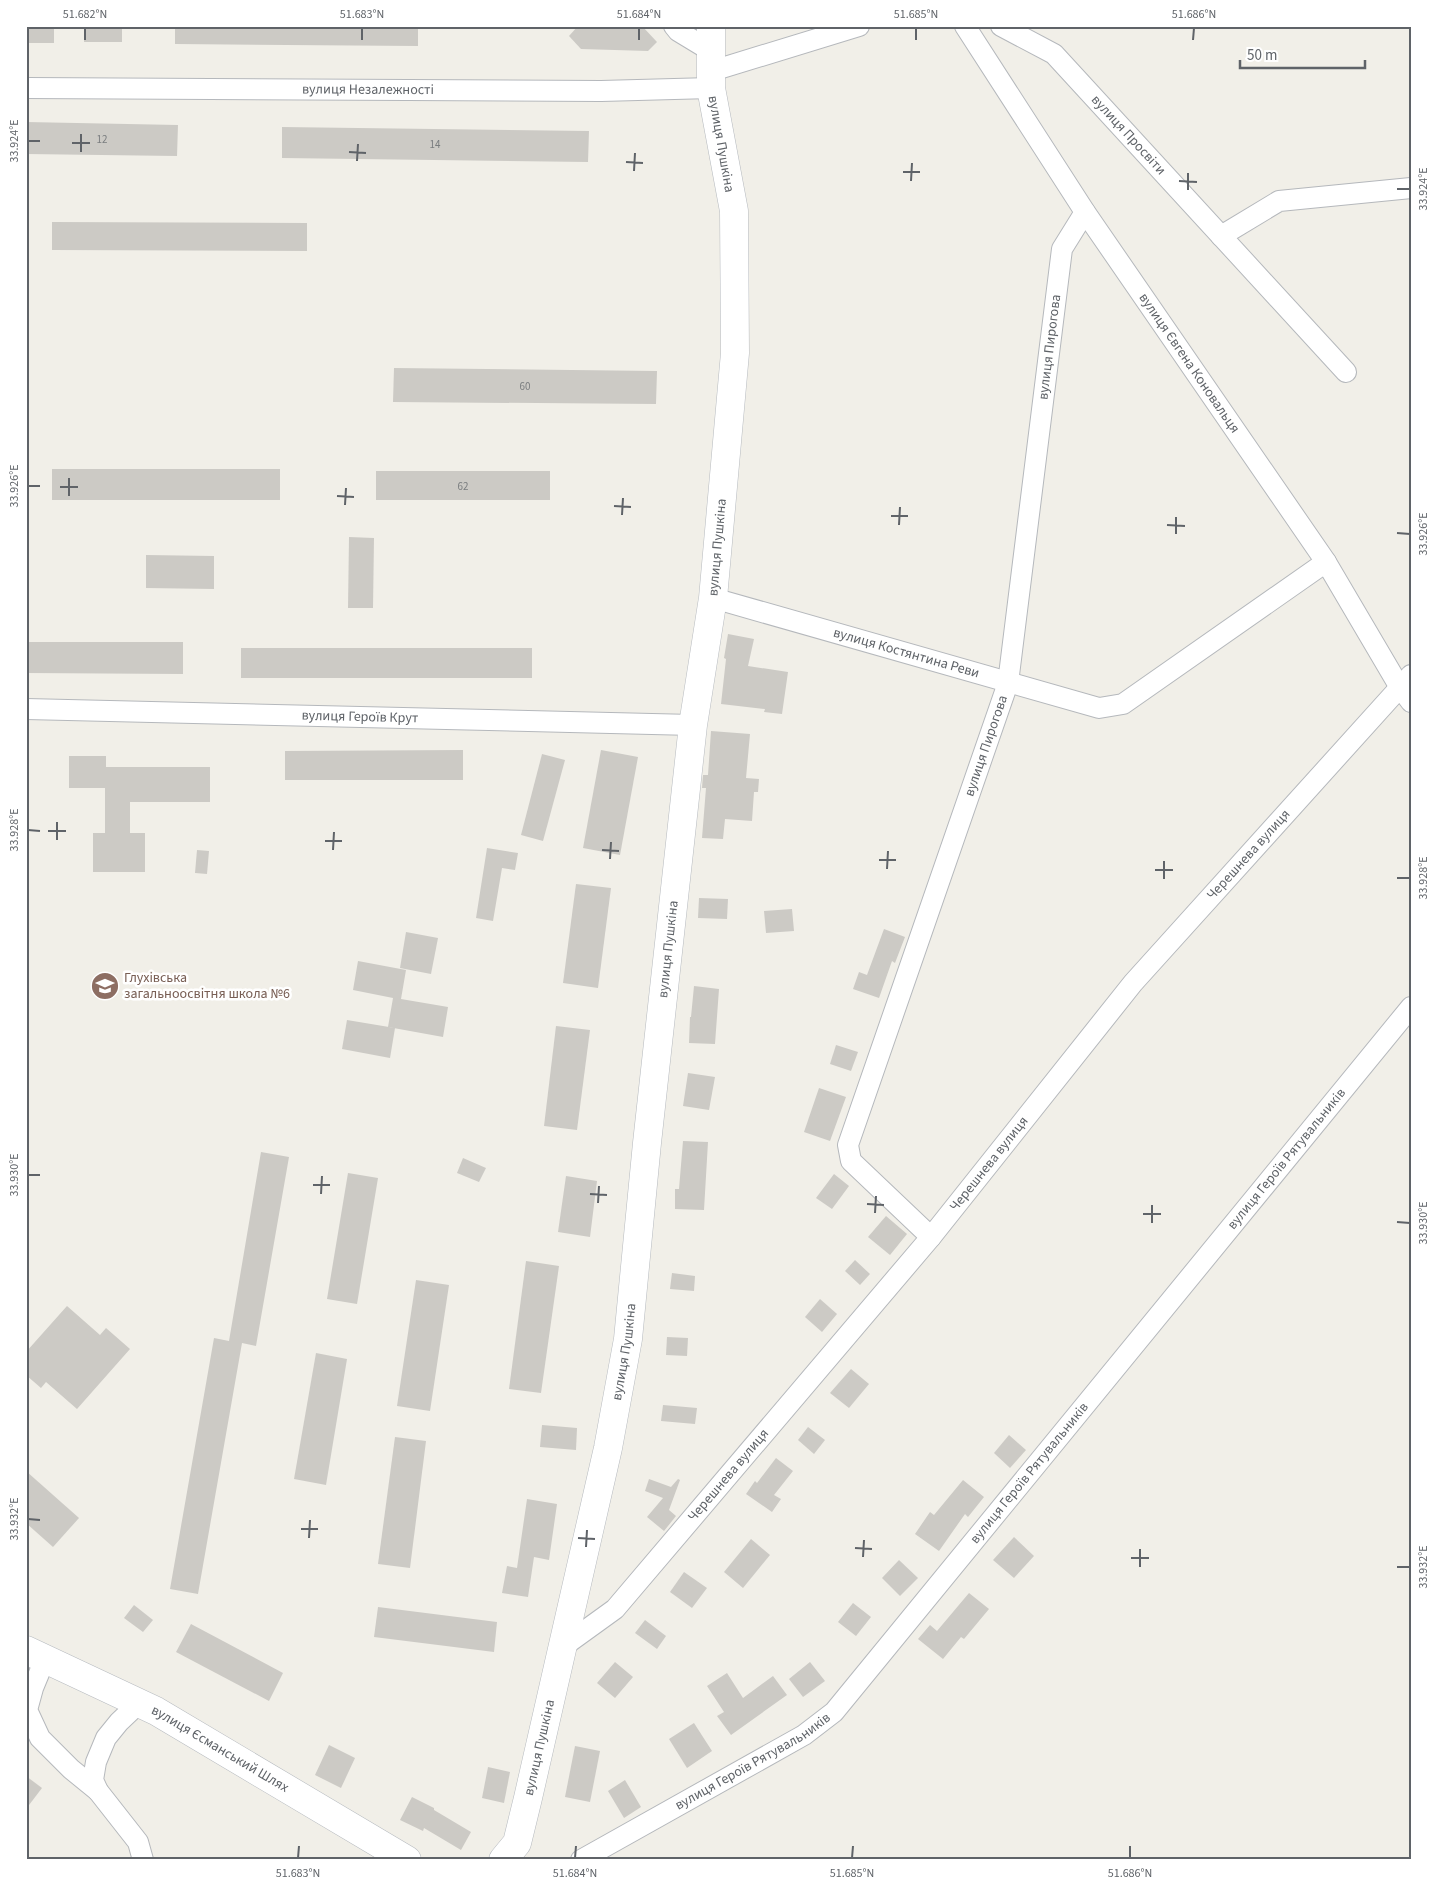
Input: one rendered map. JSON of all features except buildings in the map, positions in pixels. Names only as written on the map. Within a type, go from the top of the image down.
[{"type":"street","points":[[674,26],[711,59]]},
{"type":"street","name":"вулиця Незалежності","points":[[26,88],[601,91],[711,59],[859,26]]},
{"type":"street","name":"вулиця Євгена Коновальця","points":[[965,26],[1085,212],[1326,562],[1407,688]]},
{"type":"street","name":"вулиця Просвіти","points":[[1007,28],[1054,54],[1346,372]]},
{"type":"street","name":"вулиця Пушкіна","points":[[503,1860],[516,1843],[608,1448],[628,1340],[647,1143],[693,725],[713,598],[735,353],[734,211],[711,59]]},
{"type":"street","points":[[1221,236],[1279,201],[1411,188]]},
{"type":"street","name":"вулиця Пирогова","points":[[931,1237],[851,1160],[848,1145],[1008,683],[1062,249],[1085,212]]},
{"type":"street","name":"вулиця Костянтина Реви","points":[[713,598],[1098,708],[1123,704],[1326,562]]},
{"type":"street","name":"Черешнева вулиця","points":[[561,1648],[615,1609],[931,1237],[1133,983],[1407,688]]},
{"type":"street","name":"вулиця Героїв Крут","points":[[26,709],[693,725]]},
{"type":"street","name":"вулиця Героїв Рятувальників","points":[[581,1860],[804,1735],[834,1712],[1411,1007]]},
{"type":"street","points":[[36,1655],[27,1710],[40,1738],[71,1769],[98,1791],[138,1842],[143,1860]]},
{"type":"street","name":"вулиця Єсманський Шлях","points":[[36,1655],[156,1711],[407,1860]]},
{"type":"street","points":[[98,1791],[93,1780],[96,1762],[106,1738],[119,1722],[139,1703]]},
{"type":"place","name":"Глухівська загальноосвітня школа №6","points":[[105,986]]}]
